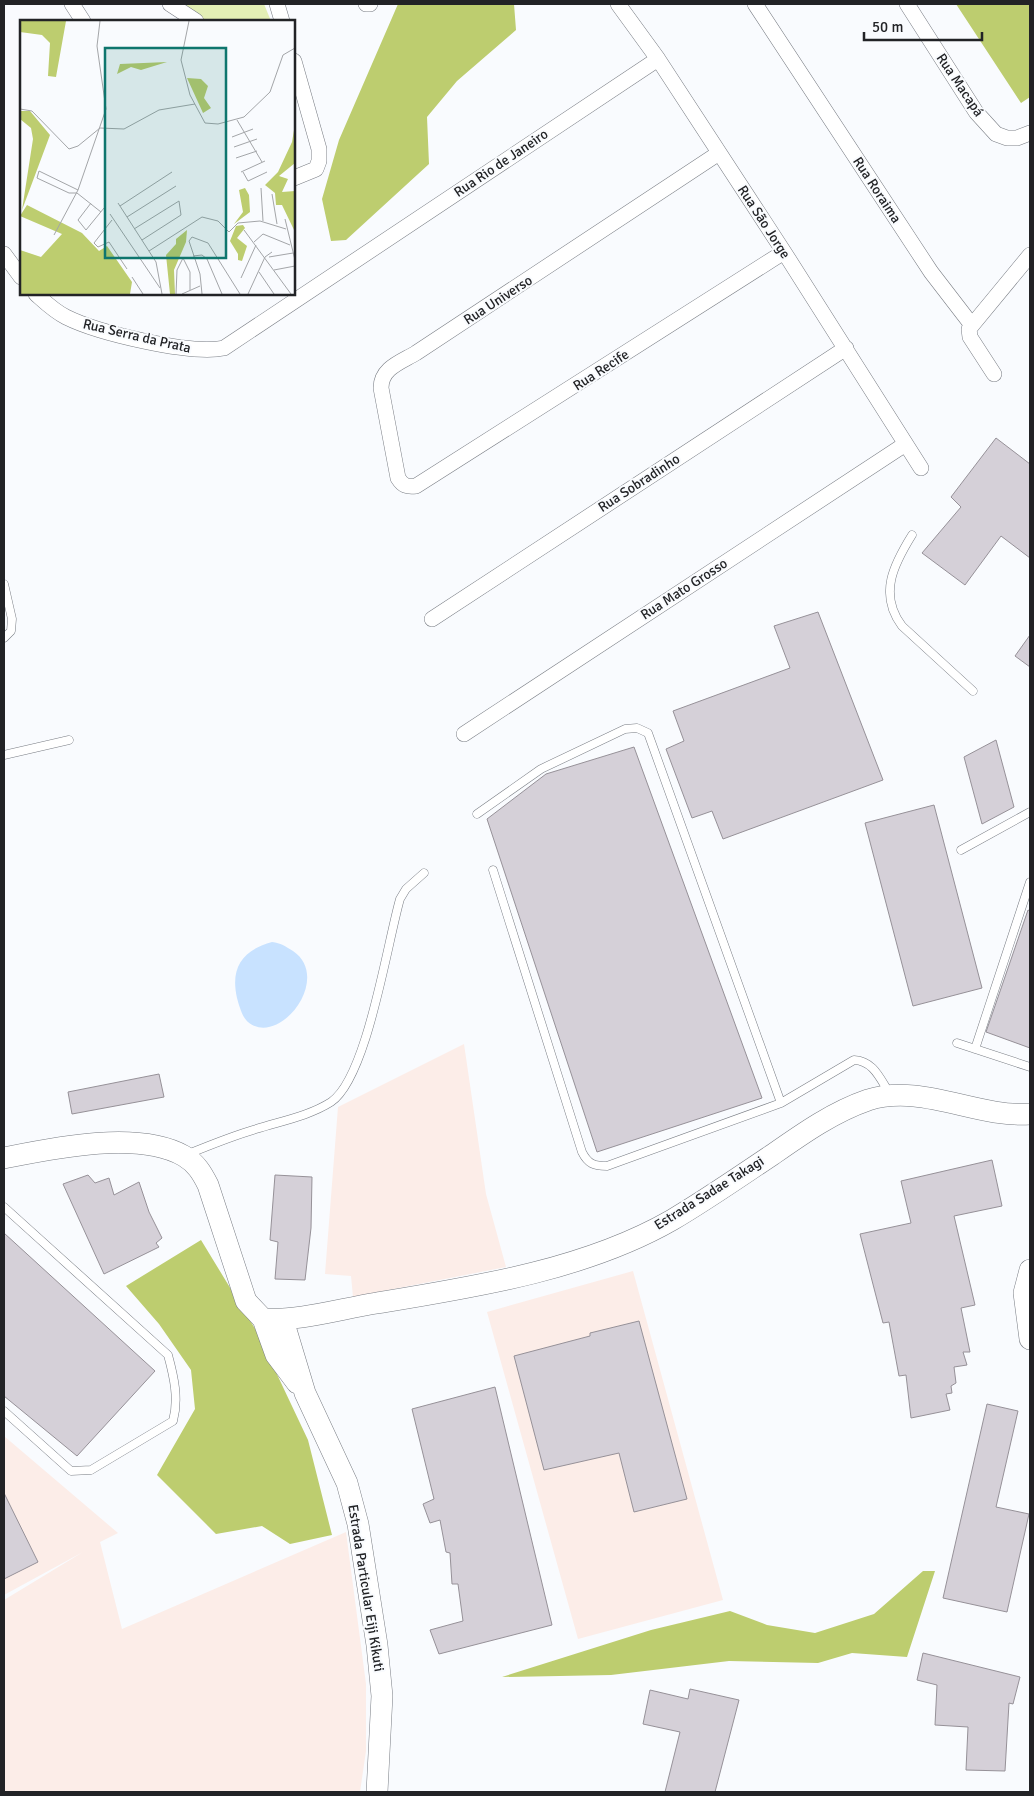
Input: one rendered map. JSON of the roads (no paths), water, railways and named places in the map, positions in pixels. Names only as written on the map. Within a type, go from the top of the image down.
[{"type":"street","points":[[72,4],[82,20]]},
{"type":"street","points":[[170,4],[194,20]]},
{"type":"street","points":[[277,4],[282,20]]},
{"type":"street","name":"Rua São Jorge","points":[[618,4],[658,59],[846,348],[904,444],[921,468]]},
{"type":"street","name":"Rua Roraima","points":[[755,4],[931,272],[971,324],[969,329],[970,337],[994,374]]},
{"type":"street","name":"Rua Macapá","points":[[907,4],[976,112],[996,134],[1007,138],[1017,138],[1030,133]]},
{"type":"street","name":"Rua Rio de Janeiro","points":[[344,268],[658,59]]},
{"type":"street","points":[[295,65],[319,149],[319,161],[316,168],[309,173],[295,178]]},
{"type":"street","name":"Rua Universo","points":[[416,486],[408,487],[402,485],[398,478],[381,388],[381,378],[387,370],[424,348],[719,153]]},
{"type":"street","name":"Rua Recife","points":[[416,486],[784,252]]},
{"type":"street","points":[[4,254],[20,276]]},
{"type":"street","points":[[971,324],[1030,256]]},
{"type":"street","name":"Rua Serra da Prata","points":[[37,295],[53,310],[82,324],[156,342],[210,351],[224,348],[235,342],[344,268]]},
{"type":"street","name":"Rua Sobradinho","points":[[432,619],[846,348]]},
{"type":"street","name":"Rua Mato Grosso","points":[[464,734],[904,444]]},
{"type":"street","name":"Estrada Sadae Takagi","points":[[273,1320],[446,1293],[573,1262],[670,1221],[807,1130],[844,1109],[869,1100],[891,1096],[928,1098],[1030,1114]]},
{"type":"street","name":"Estrada Particular Eiji Kikuti","points":[[4,1158],[69,1147],[116,1143],[164,1148],[184,1156],[201,1171],[208,1185],[239,1285],[252,1310],[273,1320],[347,1483],[358,1524],[377,1645],[382,1696],[377,1792]]},
{"type":"street","points":[[1030,1270],[1024,1293],[1030,1339]]},
{"type":"lane","points":[[912,534],[897,558],[891,577],[890,590],[894,615],[902,626],[974,691]]},
{"type":"lane","points":[[4,584],[12,619],[11,631],[4,638]]},
{"type":"lane","points":[[477,814],[541,769],[625,729],[638,728],[648,733],[781,1103]]},
{"type":"lane","points":[[4,755],[69,740]]},
{"type":"lane","points":[[961,850],[1030,812]]},
{"type":"lane","points":[[493,870],[582,1152],[587,1161],[596,1166],[607,1166],[781,1103],[854,1060],[864,1061],[871,1065],[891,1096]]},
{"type":"lane","points":[[184,1156],[228,1137],[315,1111],[333,1101],[345,1087],[365,1043],[400,899],[406,889],[424,873]]},
{"type":"lane","points":[[975,1049],[1030,882]]},
{"type":"lane","points":[[957,1043],[1030,1067]]},
{"type":"lane","points":[[4,1207],[168,1355],[174,1377],[176,1410],[173,1421],[91,1470],[81,1472],[72,1471],[4,1412]]},
{"type":"water","points":[[272,942],[293,951],[304,963],[307,977],[305,992],[297,1006],[286,1018],[274,1026],[260,1028],[248,1022],[242,1014],[237,998],[235,977],[241,961],[246,955],[262,945]]}]
